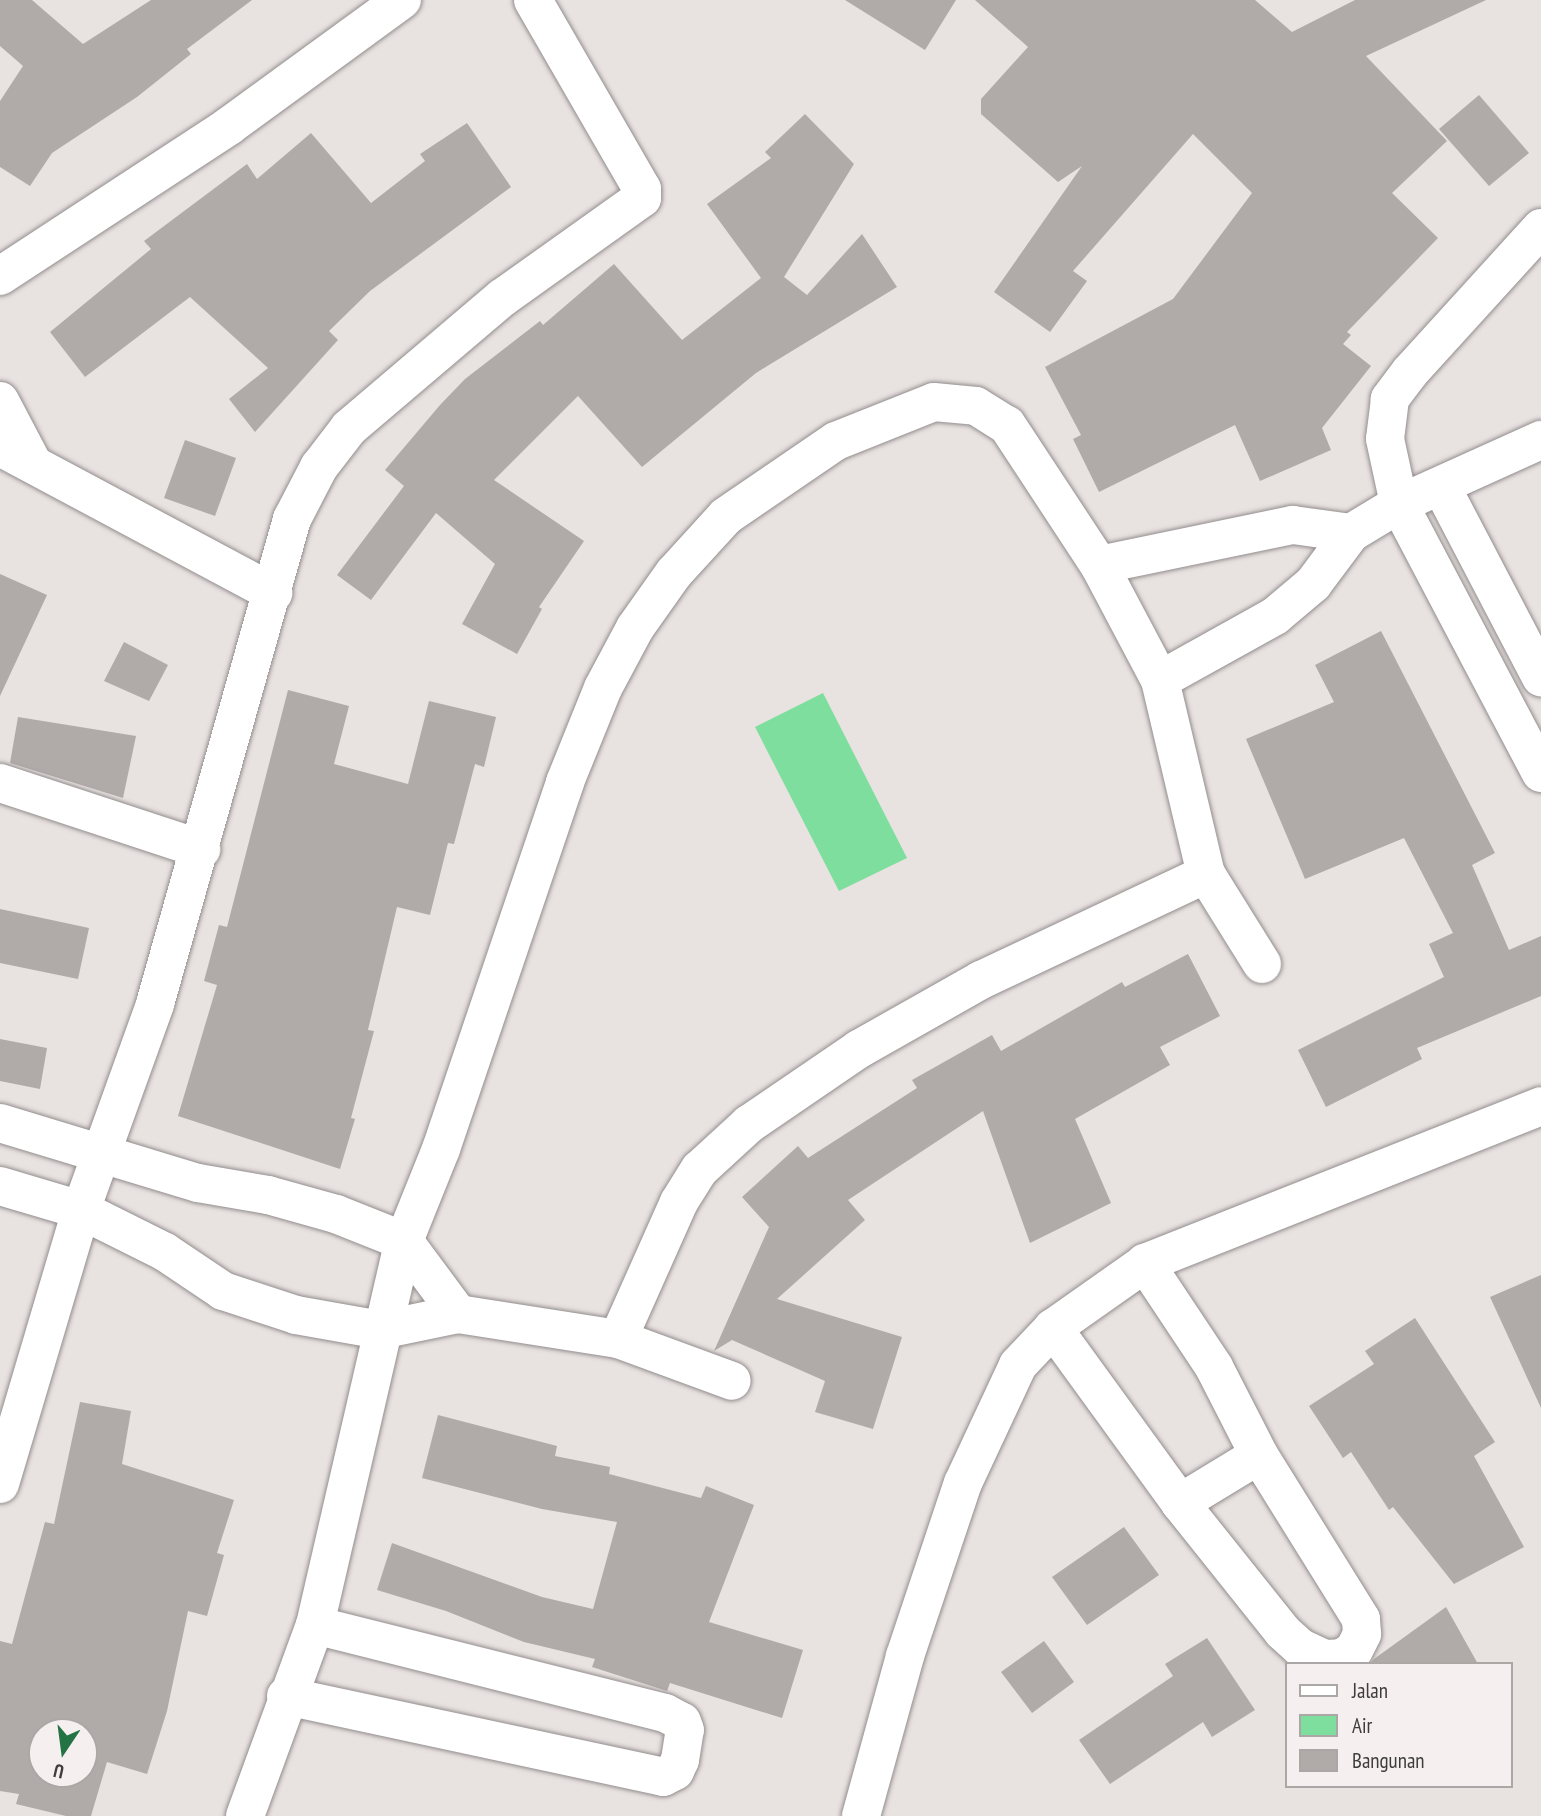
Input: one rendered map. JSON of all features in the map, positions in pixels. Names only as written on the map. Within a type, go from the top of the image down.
[{"type":"street","points":[[2,270],[229,126],[402,0]]},
{"type":"street","points":[[0,1484],[81,1210],[155,1004],[201,849],[292,519],[319,467],[349,428],[502,298],[642,198],[642,189],[533,0]]},
{"type":"street","points":[[1541,228],[1390,399],[1385,439],[1399,505],[1541,773]]},
{"type":"street","points":[[0,401],[16,454],[273,593]]},
{"type":"street","points":[[245,1816],[286,1696],[315,1625],[381,1330],[404,1241],[441,1149],[561,794],[603,688],[635,628],[674,573],[726,516],[835,441],[934,402],[951,401],[976,406],[1007,425],[1099,565],[1160,680],[1206,874],[1262,964]]},
{"type":"street","points":[[1160,680],[1275,616],[1313,584],[1351,533],[1399,505],[1541,440]]},
{"type":"street","points":[[1441,486],[1541,677]]},
{"type":"street","points":[[1099,565],[1293,525],[1351,533]]},
{"type":"street","points":[[0,783],[201,849]]},
{"type":"street","points":[[618,1339],[679,1202],[700,1169],[749,1124],[859,1049],[981,980],[1206,874]]},
{"type":"street","points":[[861,1816],[905,1656],[964,1483],[1018,1365],[1053,1328],[1145,1263],[1541,1107]]},
{"type":"street","points":[[0,1123],[198,1184],[268,1195],[337,1214],[404,1241],[458,1314]]},
{"type":"street","points":[[0,1186],[81,1210],[164,1252],[223,1291],[296,1315],[381,1330],[458,1314],[618,1339],[732,1381]]},
{"type":"street","points":[[1053,1328],[1180,1503],[1283,1632],[1312,1654],[1342,1658],[1359,1643],[1361,1619],[1259,1455],[1214,1367],[1145,1263]]},
{"type":"street","points":[[1180,1503],[1259,1455]]},
{"type":"street","points":[[286,1696],[663,1777],[675,1771],[680,1760],[685,1730],[682,1722],[665,1713],[315,1625]]},
{"type":"water","points":[[823,693],[907,858],[839,891],[755,727]]},
{"type":"building","points":[[0,0],[32,0],[83,44],[151,0],[252,0],[187,49],[191,54],[137,97],[52,153],[30,186],[0,167],[0,101],[23,66],[0,46]]},
{"type":"building","points":[[845,0],[956,0],[925,50]]},
{"type":"building","points":[[975,0],[1255,0],[1292,32],[1355,0],[1486,0],[1366,56],[1447,141],[1392,193],[1438,238],[1347,332],[1351,335],[1343,344],[1371,366],[1322,428],[1331,450],[1260,481],[1235,425],[1099,492],[1073,439],[1081,435],[1045,367],[1173,299],[1252,193],[1193,134],[1073,271],[1087,281],[1050,332],[994,292],[1082,166],[1058,182],[981,114],[981,99],[1028,47]]},
{"type":"building","points":[[1479,95],[1529,153],[1489,186],[1439,129]]},
{"type":"building","points":[[805,114],[854,164],[784,277],[807,295],[862,234],[897,287],[756,373],[642,467],[578,396],[494,480],[584,541],[539,607],[542,609],[517,654],[462,624],[495,564],[436,513],[371,600],[337,575],[404,486],[385,470],[440,405],[465,379],[540,321],[543,325],[614,264],[682,340],[761,278],[707,204],[771,158],[765,152]]},
{"type":"building","points":[[467,123],[511,187],[370,291],[329,331],[338,340],[255,432],[229,399],[268,368],[190,297],[85,377],[50,332],[151,249],[144,241],[247,164],[257,179],[311,133],[371,203],[425,161],[420,154]]},
{"type":"building","points":[[185,440],[236,458],[215,516],[164,498]]},
{"type":"building","points":[[0,574],[47,595],[0,696]]},
{"type":"building","points":[[1381,631],[1495,853],[1472,865],[1509,950],[1541,936],[1541,996],[1417,1048],[1422,1059],[1326,1107],[1298,1050],[1444,977],[1429,944],[1453,933],[1404,838],[1305,879],[1246,739],[1334,702],[1315,665]]},
{"type":"building","points":[[124,642],[168,665],[149,701],[104,681]]},
{"type":"building","points":[[288,690],[349,706],[334,764],[408,784],[429,701],[496,717],[484,767],[475,764],[454,844],[448,843],[430,915],[397,907],[368,1030],[374,1031],[351,1118],[355,1119],[340,1169],[178,1116],[217,985],[204,981],[219,925],[227,927]]},
{"type":"building","points":[[18,717],[136,736],[123,798],[10,763]]},
{"type":"building","points":[[0,909],[89,928],[78,979],[0,963]]},
{"type":"building","points":[[1188,954],[1220,1016],[1160,1047],[1170,1065],[1075,1119],[1111,1203],[1030,1243],[983,1111],[848,1200],[865,1220],[777,1299],[902,1337],[873,1429],[815,1412],[825,1381],[732,1340],[714,1351],[769,1227],[742,1197],[798,1146],[808,1158],[917,1088],[912,1080],[992,1035],[1001,1051],[1122,982],[1125,987]]},
{"type":"building","points":[[0,1039],[47,1048],[40,1089],[0,1081]]},
{"type":"building","points":[[1541,1275],[1541,1408],[1490,1297]]},
{"type":"building","points":[[1415,1318],[1495,1442],[1474,1456],[1524,1547],[1454,1584],[1393,1507],[1389,1510],[1351,1452],[1343,1458],[1309,1406],[1374,1364],[1365,1351]]},
{"type":"building","points":[[80,1402],[131,1411],[122,1464],[234,1500],[217,1553],[224,1555],[207,1616],[188,1611],[167,1711],[147,1774],[107,1762],[91,1816],[66,1816],[16,1804],[19,1794],[0,1791],[0,1641],[12,1644],[45,1522],[54,1524]]},
{"type":"building","points":[[438,1415],[557,1446],[555,1456],[610,1467],[609,1474],[701,1498],[706,1486],[754,1505],[709,1622],[803,1650],[782,1718],[670,1683],[667,1691],[592,1667],[595,1659],[524,1642],[446,1611],[377,1590],[392,1543],[542,1597],[593,1609],[617,1522],[542,1509],[422,1478]]},
{"type":"building","points":[[1124,1527],[1159,1575],[1087,1625],[1052,1577]]},
{"type":"building","points":[[1446,1607],[1477,1662],[1372,1662]]},
{"type":"building","points":[[1207,1638],[1255,1710],[1212,1737],[1203,1722],[1110,1784],[1079,1740],[1173,1676],[1165,1664]]},
{"type":"building","points":[[1044,1641],[1074,1682],[1032,1713],[1001,1672]]}]
